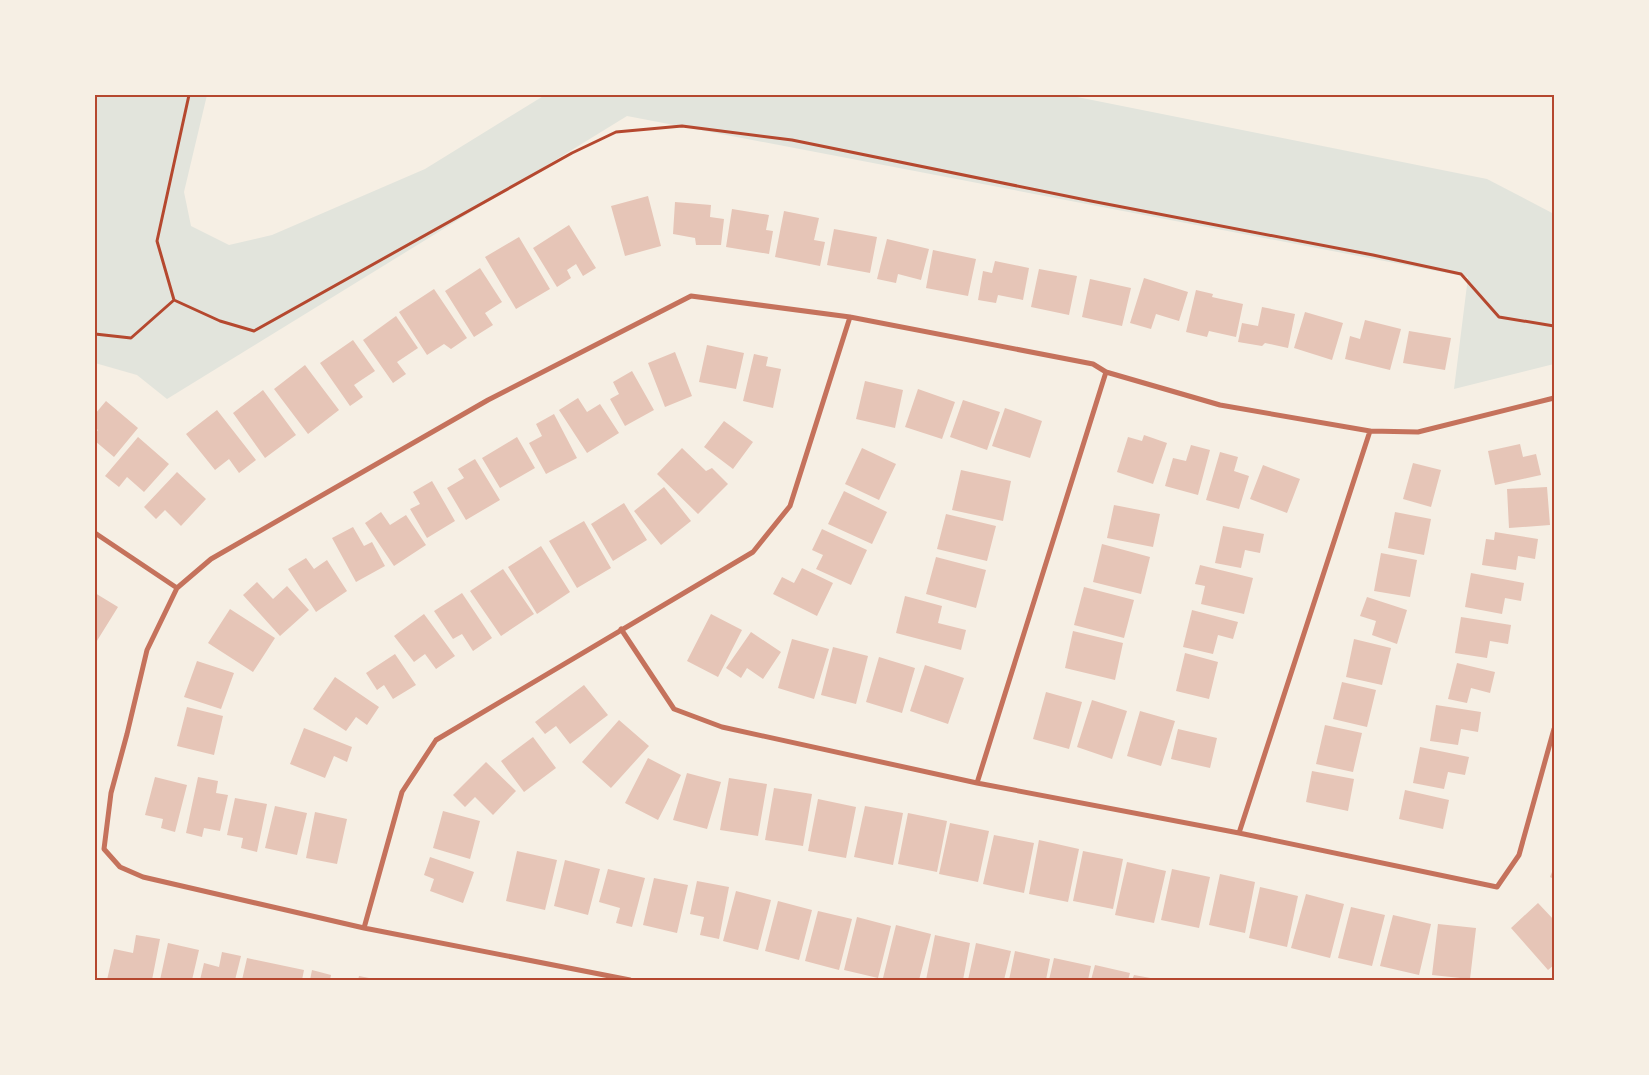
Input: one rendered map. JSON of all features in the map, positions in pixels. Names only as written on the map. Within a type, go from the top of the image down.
[{"type":"street","points":[[630,980],[364,928],[143,877],[120,867],[104,849],[111,793],[147,650],[176,588],[211,559],[488,400],[690,296],[850,317],[1093,364],[1106,372],[1220,405],[1370,431],[1418,432],[1554,398]]},
{"type":"street","points":[[364,928],[402,792],[436,740],[753,552],[790,506],[850,317]]},
{"type":"street","points":[[977,783],[1106,372]]},
{"type":"street","points":[[1239,833],[1370,431]]},
{"type":"street","points":[[95,533],[176,588]]},
{"type":"street","points":[[621,629],[674,709],[722,727],[977,783],[1239,833],[1497,887],[1519,855],[1554,729]]},
{"type":"path","points":[[189,95],[157,240],[174,300],[220,321],[254,331],[572,152],[616,132],[682,126],[792,140],[1461,274],[1499,317],[1554,326]]},
{"type":"path","points":[[95,334],[131,338],[174,300]]},
{"type":"shaded area","points":[[95,95],[207,95],[184,192],[191,226],[229,245],[272,235],[425,169],[545,95],[1067,95],[1487,179],[1554,214],[1554,364],[1454,389],[1468,277],[627,116],[167,399],[137,375],[95,363]]},
{"type":"building","points":[[648,196],[661,246],[625,256],[611,206]]},
{"type":"building","points":[[675,202],[711,205],[710,217],[724,219],[721,245],[696,245],[695,238],[673,234]]},
{"type":"building","points":[[732,209],[769,215],[766,230],[773,231],[769,254],[726,247]]},
{"type":"building","points":[[784,211],[819,218],[814,240],[825,242],[820,266],[775,257]]},
{"type":"building","points":[[569,225],[596,268],[583,276],[576,264],[567,270],[571,278],[557,287],[533,248]]},
{"type":"building","points":[[834,229],[877,237],[870,273],[827,265]]},
{"type":"building","points":[[519,237],[550,289],[516,309],[485,257]]},
{"type":"building","points":[[887,239],[929,249],[921,280],[898,274],[896,283],[877,279]]},
{"type":"building","points":[[933,250],[976,259],[968,296],[926,288]]},
{"type":"building","points":[[995,261],[1029,268],[1023,300],[998,295],[996,303],[978,300],[983,271],[992,273]]},
{"type":"building","points":[[480,268],[502,302],[485,313],[493,325],[474,337],[445,291]]},
{"type":"building","points":[[1039,269],[1077,276],[1069,315],[1031,307]]},
{"type":"building","points":[[1144,278],[1188,292],[1179,321],[1156,314],[1151,329],[1130,323]]},
{"type":"building","points":[[1090,279],[1131,288],[1122,326],[1082,317]]},
{"type":"building","points":[[434,289],[467,338],[451,349],[444,344],[427,355],[399,312]]},
{"type":"building","points":[[1196,290],[1213,294],[1212,297],[1243,304],[1236,337],[1209,331],[1207,337],[1186,332]]},
{"type":"building","points":[[1262,307],[1295,314],[1288,348],[1265,343],[1262,346],[1238,342],[1242,323],[1258,326]]},
{"type":"building","points":[[1305,312],[1343,323],[1332,360],[1294,348]]},
{"type":"building","points":[[396,316],[418,348],[397,362],[406,374],[393,383],[363,340]]},
{"type":"building","points":[[1365,320],[1401,329],[1390,370],[1345,359],[1350,336],[1360,339]]},
{"type":"building","points":[[1409,331],[1451,338],[1445,370],[1403,363]]},
{"type":"building","points":[[353,340],[375,371],[354,385],[363,397],[350,406],[320,363]]},
{"type":"building","points":[[707,345],[744,353],[736,389],[699,382]]},
{"type":"building","points":[[675,352],[692,396],[665,407],[648,363]]},
{"type":"building","points":[[754,354],[768,357],[766,366],[781,369],[773,408],[743,401]]},
{"type":"building","points":[[305,365],[339,410],[308,434],[274,389]]},
{"type":"building","points":[[632,371],[654,410],[625,426],[610,399],[619,394],[613,382]]},
{"type":"building","points":[[865,381],[903,390],[895,428],[856,419]]},
{"type":"building","points":[[918,389],[955,402],[942,439],[905,427]]},
{"type":"building","points":[[263,390],[296,435],[265,458],[233,413]]},
{"type":"building","points":[[578,398],[587,412],[600,404],[619,433],[587,453],[559,410]]},
{"type":"building","points":[[963,400],[1000,412],[987,450],[950,437]]},
{"type":"building","points":[[106,401],[138,428],[114,457],[95,441],[95,434],[98,430],[95,428],[95,414]]},
{"type":"building","points":[[1005,408],[1042,421],[1030,458],[992,446]]},
{"type":"building","points":[[217,410],[256,460],[239,473],[229,459],[215,470],[186,434]]},
{"type":"building","points":[[554,414],[577,458],[546,474],[529,443],[542,436],[536,424]]},
{"type":"building","points":[[724,421],[753,442],[733,469],[704,447]]},
{"type":"building","points":[[1144,435],[1167,443],[1153,484],[1117,472],[1128,437],[1142,441]]},
{"type":"building","points":[[138,437],[169,464],[144,492],[127,477],[119,487],[105,476]]},
{"type":"building","points":[[517,437],[535,468],[500,488],[482,458]]},
{"type":"building","points":[[1520,444],[1523,457],[1536,454],[1541,475],[1495,485],[1488,451]]},
{"type":"building","points":[[1191,445],[1210,450],[1198,495],[1165,486],[1173,458],[1186,461]]},
{"type":"building","points":[[682,448],[706,471],[712,468],[728,484],[698,514],[657,474]]},
{"type":"building","points":[[862,448],[896,464],[879,500],[845,484]]},
{"type":"building","points":[[1220,452],[1238,457],[1234,471],[1249,476],[1239,509],[1206,500]]},
{"type":"building","points":[[475,459],[500,500],[466,520],[447,488],[464,478],[458,469]]},
{"type":"building","points":[[1413,463],[1441,470],[1431,507],[1403,499]]},
{"type":"building","points":[[1263,465],[1300,479],[1287,513],[1250,499]]},
{"type":"building","points":[[961,470],[1011,481],[1003,521],[952,510]]},
{"type":"building","points":[[177,472],[206,499],[181,526],[165,510],[156,519],[144,507]]},
{"type":"building","points":[[432,481],[455,521],[427,538],[410,509],[420,504],[413,492]]},
{"type":"building","points":[[664,487],[691,521],[661,545],[634,511]]},
{"type":"building","points":[[1547,487],[1550,525],[1509,528],[1507,489]]},
{"type":"building","points":[[844,491],[887,512],[872,544],[828,524]]},
{"type":"building","points":[[624,503],[647,540],[613,561],[591,524]]},
{"type":"building","points":[[1114,505],[1160,514],[1153,547],[1107,538]]},
{"type":"building","points":[[381,512],[390,525],[406,515],[426,545],[394,566],[365,523]]},
{"type":"building","points":[[1395,512],[1431,519],[1424,555],[1388,548]]},
{"type":"building","points":[[946,514],[996,526],[987,561],[937,549]]},
{"type":"building","points":[[584,521],[611,568],[577,588],[549,541]]},
{"type":"building","points":[[1223,526],[1264,534],[1260,553],[1245,550],[1241,568],[1215,563]]},
{"type":"building","points":[[353,527],[364,546],[372,542],[385,566],[356,582],[332,538]]},
{"type":"building","points":[[822,529],[867,550],[851,585],[816,569],[823,555],[812,550]]},
{"type":"building","points":[[1495,532],[1538,539],[1535,559],[1518,556],[1516,570],[1482,565],[1486,539],[1494,540]]},
{"type":"building","points":[[1102,544],[1150,557],[1141,594],[1093,582]]},
{"type":"building","points":[[541,546],[570,592],[537,614],[508,567]]},
{"type":"building","points":[[1381,553],[1417,560],[1410,597],[1374,591]]},
{"type":"building","points":[[936,557],[986,570],[976,608],[926,594]]},
{"type":"building","points":[[306,558],[314,569],[327,560],[347,591],[316,612],[288,569]]},
{"type":"building","points":[[1200,565],[1253,578],[1244,614],[1201,604],[1205,586],[1195,584]]},
{"type":"building","points":[[802,568],[833,583],[817,616],[773,594],[782,577],[794,583]]},
{"type":"building","points":[[503,569],[534,614],[501,636],[470,591]]},
{"type":"building","points":[[1471,573],[1524,583],[1521,601],[1505,598],[1502,614],[1465,607]]},
{"type":"building","points":[[257,582],[273,599],[287,586],[309,610],[280,636],[243,595]]},
{"type":"building","points":[[1084,587],[1134,600],[1124,638],[1074,625]]},
{"type":"building","points":[[95,593],[118,607],[95,644]]},
{"type":"building","points":[[462,593],[492,638],[473,651],[462,634],[453,639],[434,611]]},
{"type":"building","points":[[905,596],[942,606],[938,623],[966,630],[961,650],[896,633]]},
{"type":"building","points":[[1367,597],[1407,610],[1397,644],[1372,635],[1376,621],[1360,616]]},
{"type":"building","points":[[230,609],[275,638],[253,672],[208,643]]},
{"type":"building","points":[[1192,610],[1238,622],[1233,639],[1218,635],[1213,654],[1183,647]]},
{"type":"building","points":[[424,614],[455,656],[436,669],[425,654],[414,662],[394,636]]},
{"type":"building","points":[[711,614],[742,630],[718,677],[687,661]]},
{"type":"building","points":[[1461,617],[1511,625],[1508,644],[1490,641],[1487,658],[1455,653]]},
{"type":"building","points":[[1073,631],[1123,643],[1115,680],[1065,668]]},
{"type":"building","points":[[751,632],[781,652],[763,679],[747,668],[741,678],[726,668]]},
{"type":"building","points":[[792,639],[829,649],[814,699],[778,688]]},
{"type":"building","points":[[1354,639],[1391,648],[1382,685],[1346,677]]},
{"type":"building","points":[[833,647],[868,656],[856,704],[821,695]]},
{"type":"building","points":[[1185,653],[1218,662],[1209,699],[1176,691]]},
{"type":"building","points":[[395,654],[416,685],[393,699],[384,685],[377,690],[366,673]]},
{"type":"building","points":[[879,657],[915,668],[902,713],[866,702]]},
{"type":"building","points":[[197,661],[234,673],[221,709],[184,697]]},
{"type":"building","points":[[1457,663],[1495,672],[1490,693],[1471,688],[1467,703],[1448,699]]},
{"type":"building","points":[[925,665],[964,678],[948,724],[910,711]]},
{"type":"building","points":[[335,677],[379,707],[367,725],[356,717],[346,731],[313,709]]},
{"type":"building","points":[[1342,682],[1376,690],[1367,727],[1333,719]]},
{"type":"building","points":[[584,685],[608,715],[570,744],[556,726],[545,734],[535,722]]},
{"type":"building","points":[[1046,692],[1082,702],[1069,749],[1033,739]]},
{"type":"building","points":[[1092,700],[1127,711],[1112,759],[1077,747]]},
{"type":"building","points":[[1436,705],[1481,712],[1478,732],[1461,729],[1458,745],[1430,741]]},
{"type":"building","points":[[187,707],[223,716],[214,755],[177,746]]},
{"type":"building","points":[[1140,711],[1175,721],[1161,766],[1127,756]]},
{"type":"building","points":[[619,720],[649,746],[611,788],[582,762]]},
{"type":"building","points":[[1325,725],[1362,733],[1353,772],[1316,764]]},
{"type":"building","points":[[304,728],[352,747],[347,762],[334,756],[325,778],[290,764]]},
{"type":"building","points":[[1178,729],[1217,738],[1210,768],[1171,759]]},
{"type":"building","points":[[533,737],[556,768],[524,792],[501,761]]},
{"type":"building","points":[[1420,747],[1469,757],[1465,775],[1448,772],[1444,789],[1413,783]]},
{"type":"building","points":[[648,758],[681,775],[658,820],[625,803]]},
{"type":"building","points":[[486,762],[516,791],[493,815],[475,797],[465,807],[453,795]]},
{"type":"building","points":[[1312,771],[1354,779],[1348,811],[1306,802]]},
{"type":"building","points":[[687,773],[721,782],[707,829],[673,820]]},
{"type":"building","points":[[155,777],[187,785],[175,832],[161,828],[163,819],[145,815]]},
{"type":"building","points":[[198,777],[218,781],[216,793],[228,795],[220,831],[204,828],[202,837],[186,833]]},
{"type":"building","points":[[729,778],[767,784],[758,836],[720,830]]},
{"type":"building","points":[[774,788],[812,794],[803,846],[765,840]]},
{"type":"building","points":[[1405,790],[1449,800],[1443,829],[1399,819]]},
{"type":"building","points":[[235,798],[267,804],[257,852],[241,848],[243,838],[227,835]]},
{"type":"building","points":[[818,799],[856,807],[846,858],[808,851]]},
{"type":"building","points":[[275,806],[307,813],[297,855],[265,848]]},
{"type":"building","points":[[865,806],[903,813],[893,865],[854,857]]},
{"type":"building","points":[[443,811],[480,821],[470,859],[433,848]]},
{"type":"building","points":[[315,812],[347,819],[337,864],[306,858]]},
{"type":"building","points":[[908,813],[947,821],[937,872],[898,864]]},
{"type":"building","points":[[950,823],[989,831],[978,882],[939,874]]},
{"type":"building","points":[[994,835],[1034,843],[1024,893],[983,884]]},
{"type":"building","points":[[1039,840],[1079,849],[1068,902],[1029,894]]},
{"type":"building","points":[[517,851],[557,860],[545,910],[506,901]]},
{"type":"building","points":[[1083,851],[1123,859],[1113,909],[1073,901]]},
{"type":"building","points":[[430,857],[474,872],[463,903],[430,891],[434,879],[424,875]]},
{"type":"building","points":[[565,860],[600,869],[588,915],[554,906]]},
{"type":"building","points":[[1127,862],[1166,871],[1154,923],[1115,915]]},
{"type":"building","points":[[1554,867],[1554,879],[1550,877]]},
{"type":"building","points":[[608,869],[645,878],[632,927],[616,923],[620,908],[599,902]]},
{"type":"building","points":[[1172,869],[1210,877],[1199,928],[1161,920]]},
{"type":"building","points":[[1220,874],[1255,882],[1245,933],[1209,925]]},
{"type":"building","points":[[654,878],[688,885],[677,933],[643,925]]},
{"type":"building","points":[[697,881],[729,887],[719,939],[700,935],[704,917],[690,914]]},
{"type":"building","points":[[1260,887],[1298,896],[1287,947],[1249,938]]},
{"type":"building","points":[[736,891],[771,900],[758,950],[723,941]]},
{"type":"building","points":[[1306,894],[1344,904],[1330,958],[1291,948]]},
{"type":"building","points":[[778,901],[812,910],[799,960],[765,951]]},
{"type":"building","points":[[1538,903],[1554,920],[1554,965],[1548,970],[1511,928]]},
{"type":"building","points":[[1351,907],[1385,915],[1372,966],[1338,958]]},
{"type":"building","points":[[818,911],[852,919],[839,970],[805,961]]},
{"type":"building","points":[[1393,915],[1431,924],[1419,975],[1380,966]]},
{"type":"building","points":[[857,917],[891,926],[878,978],[844,970]]},
{"type":"building","points":[[1438,924],[1476,928],[1470,979],[1432,975]]},
{"type":"building","points":[[896,925],[931,934],[919,980],[883,978]]},
{"type":"building","points":[[136,935],[160,939],[152,980],[107,980],[114,949],[133,953]]},
{"type":"building","points":[[935,935],[970,943],[963,980],[926,980]]},
{"type":"building","points":[[168,943],[199,950],[192,980],[160,980]]},
{"type":"building","points":[[976,943],[1011,951],[1004,980],[968,980]]},
{"type":"building","points":[[1015,951],[1050,959],[1046,980],[1009,980]]},
{"type":"building","points":[[222,952],[241,956],[235,980],[200,980],[204,963],[219,967]]},
{"type":"building","points":[[247,958],[304,970],[302,980],[242,980]]},
{"type":"building","points":[[1054,958],[1091,966],[1088,980],[1049,980]]},
{"type":"building","points":[[1095,965],[1130,973],[1128,980],[1091,980]]},
{"type":"building","points":[[312,970],[331,975],[330,980],[310,980]]},
{"type":"building","points":[[1134,975],[1156,979],[1132,980]]},
{"type":"building","points":[[359,976],[374,979],[358,980]]}]
